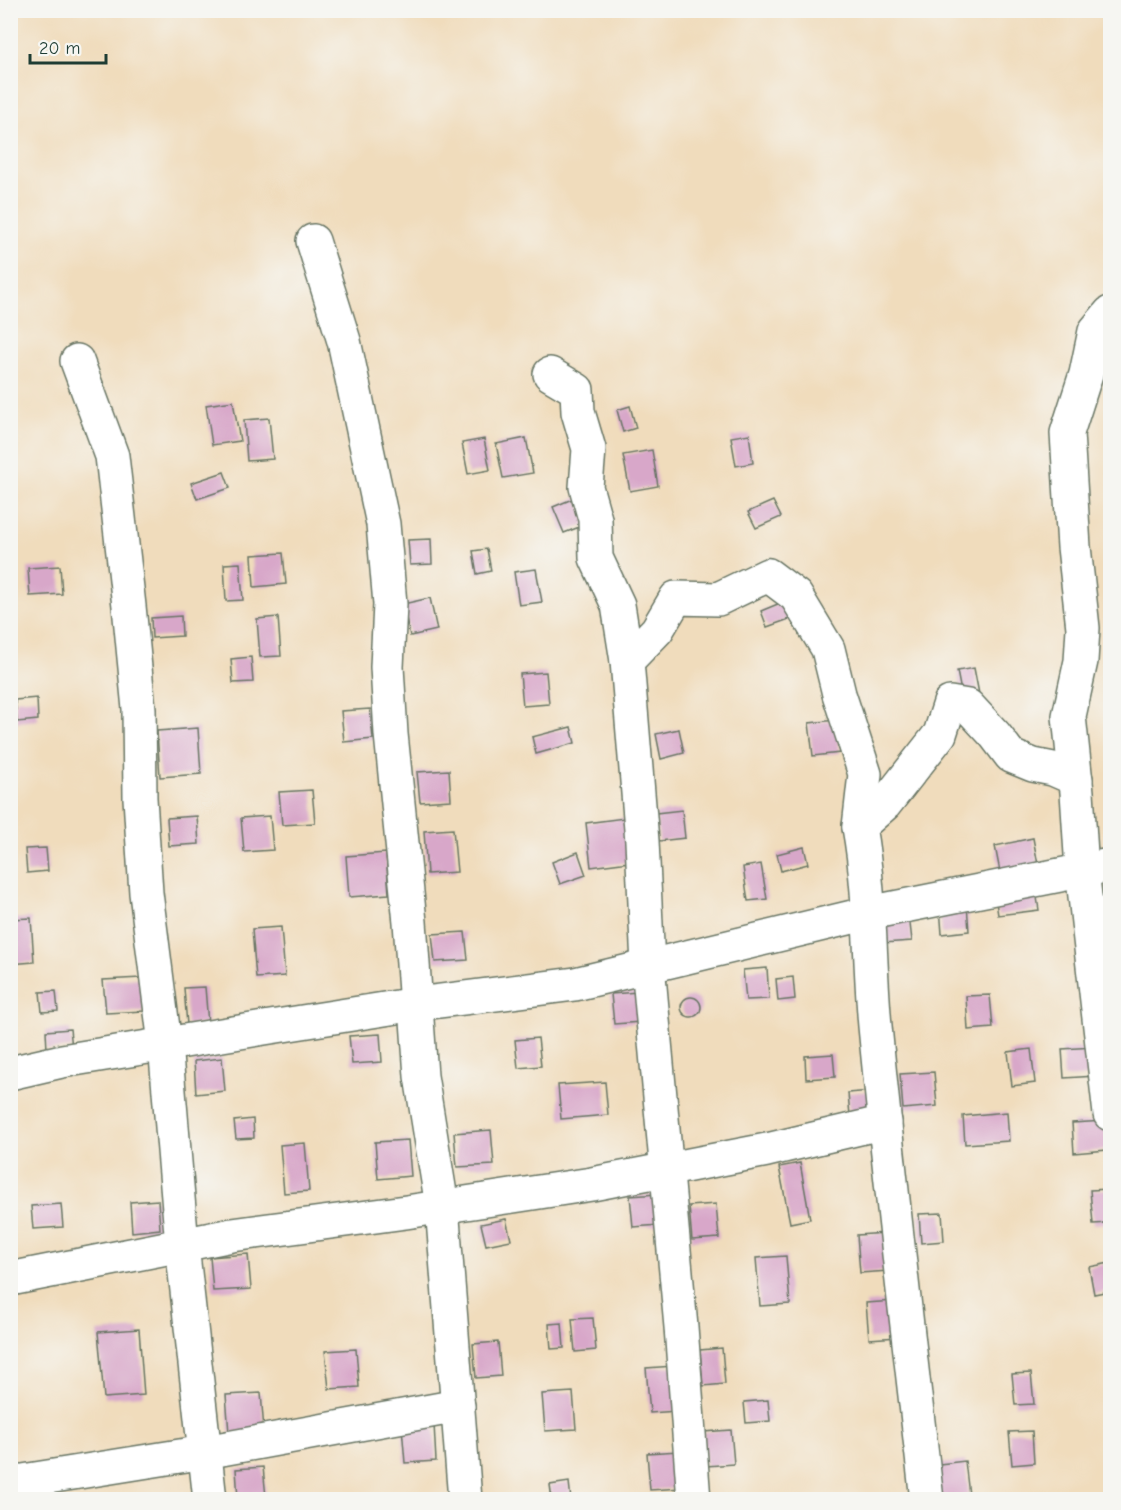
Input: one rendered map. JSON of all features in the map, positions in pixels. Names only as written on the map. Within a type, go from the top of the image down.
[{"type":"street","points":[[313,241],[344,341],[383,524],[390,604],[387,667],[391,734],[409,910],[421,1076],[442,1206],[465,1500]]},
{"type":"street","points":[[1110,313],[1095,330],[1086,374],[1067,433],[1074,547],[1083,628],[1081,661],[1069,716],[1076,779],[1096,868],[1110,1114]]},
{"type":"street","points":[[77,361],[112,456],[139,709],[140,798],[146,893],[165,1044],[182,1245],[210,1500]]},
{"type":"street","points":[[550,375],[577,390],[578,412],[589,449],[586,487],[595,519],[597,558],[618,605],[627,661],[642,841],[648,965],[681,1327],[694,1500]]},
{"type":"street","points":[[627,661],[657,630],[676,598],[718,599],[768,575],[796,596],[828,649],[839,694],[865,774],[859,827],[869,913],[874,1024],[927,1500]]},
{"type":"street","points":[[859,827],[885,804],[940,734],[950,703],[968,706],[1011,756],[1076,779]]},
{"type":"street","points":[[10,1073],[62,1061],[416,1004],[575,984],[648,965],[775,938],[869,913],[1096,868]]},
{"type":"street","points":[[10,1279],[232,1234],[592,1184],[767,1150],[885,1122]]},
{"type":"street","points":[[10,1483],[205,1452],[458,1406]]},
{"type":"building","points":[[233,401],[240,441],[212,445],[206,405]]},
{"type":"building","points":[[630,406],[636,428],[623,432],[617,410]]},
{"type":"building","points":[[269,418],[273,459],[247,461],[244,420]]},
{"type":"building","points":[[749,434],[753,463],[736,466],[731,437]]},
{"type":"building","points":[[526,438],[533,473],[503,478],[496,444]]},
{"type":"building","points":[[484,439],[490,470],[468,474],[462,443]]},
{"type":"building","points":[[652,450],[658,486],[630,491],[623,455]]},
{"type":"building","points":[[224,472],[230,488],[197,499],[191,483]]},
{"type":"building","points":[[577,497],[587,524],[564,533],[553,507]]},
{"type":"building","points":[[773,501],[781,517],[756,528],[748,512]]},
{"type":"building","points":[[431,539],[432,564],[410,565],[408,540]]},
{"type":"building","points":[[487,549],[491,571],[477,574],[473,551]]},
{"type":"building","points":[[283,553],[286,584],[254,587],[252,555]]},
{"type":"building","points":[[240,563],[243,600],[226,601],[224,564]]},
{"type":"building","points":[[60,566],[62,594],[30,596],[28,568]]},
{"type":"building","points":[[536,569],[542,602],[519,605],[514,572]]},
{"type":"building","points":[[430,598],[437,630],[410,636],[403,604]]},
{"type":"building","points":[[785,601],[792,618],[767,627],[761,611]]},
{"type":"building","points":[[181,616],[182,636],[152,638],[151,618]]},
{"type":"building","points":[[278,617],[281,656],[260,657],[257,619]]},
{"type":"building","points":[[251,657],[253,682],[233,683],[231,659]]},
{"type":"building","points":[[974,668],[979,694],[962,697],[957,671]]},
{"type":"building","points":[[546,672],[549,704],[523,706],[520,674]]},
{"type":"building","points":[[37,698],[38,720],[17,722],[15,700]]},
{"type":"building","points":[[370,709],[373,739],[344,742],[341,711]]},
{"type":"building","points":[[836,720],[840,753],[813,756],[809,723]]},
{"type":"building","points":[[571,727],[575,743],[536,754],[532,737]]},
{"type":"building","points":[[198,728],[201,774],[160,777],[157,731]]},
{"type":"building","points":[[679,729],[684,753],[661,759],[656,734]]},
{"type":"building","points":[[449,770],[451,800],[420,802],[417,772]]},
{"type":"building","points":[[312,790],[315,823],[282,825],[279,792]]},
{"type":"building","points":[[682,810],[685,838],[659,841],[656,813]]},
{"type":"building","points":[[197,816],[199,844],[169,846],[167,818]]},
{"type":"building","points":[[270,816],[273,850],[244,852],[241,818]]},
{"type":"building","points":[[624,818],[629,862],[591,867],[586,823]]},
{"type":"building","points":[[453,829],[457,872],[427,874],[424,831]]},
{"type":"building","points":[[1033,838],[1039,870],[1001,877],[995,846]]},
{"type":"building","points":[[804,847],[808,864],[781,871],[777,854]]},
{"type":"building","points":[[46,848],[48,871],[27,873],[25,849]]},
{"type":"building","points":[[578,852],[586,875],[560,884],[552,862]]},
{"type":"building","points":[[386,853],[389,894],[349,897],[346,856]]},
{"type":"building","points":[[761,864],[767,899],[748,901],[743,867]]},
{"type":"building","points":[[1036,891],[1039,910],[998,915],[995,896]]},
{"type":"building","points":[[967,905],[969,931],[942,934],[940,907]]},
{"type":"building","points":[[909,915],[912,941],[883,943],[881,917]]},
{"type":"building","points":[[31,918],[34,962],[10,964],[10,919]]},
{"type":"building","points":[[281,927],[285,976],[256,978],[252,929]]},
{"type":"building","points":[[465,932],[468,960],[435,962],[432,934]]},
{"type":"building","points":[[767,968],[769,999],[746,1000],[743,970]]},
{"type":"building","points":[[793,977],[795,999],[778,1001],[776,979]]},
{"type":"building","points":[[141,978],[144,1011],[106,1013],[103,980]]},
{"type":"building","points":[[205,987],[208,1024],[187,1025],[184,988]]},
{"type":"building","points":[[56,991],[58,1011],[42,1012],[40,992]]},
{"type":"building","points":[[638,992],[641,1022],[614,1024],[611,994]]},
{"type":"building","points":[[990,995],[993,1028],[968,1030],[966,996]]},
{"type":"building","points":[[691,997],[698,1000],[701,1007],[698,1014],[691,1017],[684,1014],[681,1007],[684,1000]]},
{"type":"building","points":[[70,1029],[72,1048],[47,1050],[46,1031]]},
{"type":"building","points":[[380,1034],[382,1062],[352,1064],[349,1036]]},
{"type":"building","points":[[538,1038],[541,1066],[518,1068],[515,1040]]},
{"type":"building","points":[[1094,1047],[1096,1076],[1064,1078],[1062,1049]]},
{"type":"building","points":[[1031,1049],[1035,1083],[1012,1086],[1008,1052]]},
{"type":"building","points":[[833,1054],[835,1077],[806,1079],[805,1056]]},
{"type":"building","points":[[222,1058],[225,1091],[196,1094],[194,1061]]},
{"type":"building","points":[[934,1072],[937,1106],[903,1109],[900,1074]]},
{"type":"building","points":[[605,1082],[608,1115],[561,1119],[558,1085]]},
{"type":"building","points":[[871,1091],[873,1114],[850,1116],[848,1093]]},
{"type":"building","points":[[1007,1112],[1009,1141],[965,1144],[963,1116]]},
{"type":"building","points":[[253,1119],[254,1138],[236,1139],[234,1121]]},
{"type":"building","points":[[1105,1121],[1107,1150],[1074,1153],[1072,1123]]},
{"type":"building","points":[[491,1130],[494,1165],[457,1167],[454,1133]]},
{"type":"building","points":[[408,1140],[411,1176],[378,1179],[375,1142]]},
{"type":"building","points":[[305,1143],[309,1191],[284,1193],[280,1145]]},
{"type":"building","points":[[800,1163],[810,1219],[790,1223],[779,1167]]},
{"type":"building","points":[[1110,1189],[1110,1223],[1093,1224],[1090,1190]]},
{"type":"building","points":[[658,1194],[660,1225],[633,1227],[630,1196]]},
{"type":"building","points":[[158,1200],[160,1229],[132,1232],[130,1202]]},
{"type":"building","points":[[61,1204],[63,1227],[33,1229],[31,1206]]},
{"type":"building","points":[[716,1204],[719,1238],[692,1240],[689,1206]]},
{"type":"building","points":[[942,1213],[944,1241],[921,1243],[919,1214]]},
{"type":"building","points":[[506,1219],[511,1240],[486,1245],[481,1224]]},
{"type":"building","points":[[886,1233],[889,1271],[860,1273],[857,1235]]},
{"type":"building","points":[[248,1254],[251,1289],[213,1291],[210,1257]]},
{"type":"building","points":[[786,1256],[790,1304],[760,1306],[756,1258]]},
{"type":"building","points":[[1110,1263],[1110,1291],[1094,1294],[1089,1267]]},
{"type":"building","points":[[895,1301],[898,1337],[869,1339],[866,1303]]},
{"type":"building","points":[[593,1318],[596,1350],[575,1352],[572,1319]]},
{"type":"building","points":[[562,1323],[564,1348],[551,1349],[549,1324]]},
{"type":"building","points":[[139,1329],[144,1395],[104,1398],[98,1332]]},
{"type":"building","points":[[498,1342],[501,1376],[476,1378],[473,1344]]},
{"type":"building","points":[[722,1348],[725,1384],[703,1386],[700,1350]]},
{"type":"building","points":[[356,1349],[359,1387],[329,1389],[325,1351]]},
{"type":"building","points":[[674,1366],[677,1411],[650,1413],[646,1368]]},
{"type":"building","points":[[1031,1373],[1034,1404],[1015,1405],[1012,1374]]},
{"type":"building","points":[[573,1392],[576,1429],[545,1431],[542,1394]]},
{"type":"building","points":[[261,1393],[264,1430],[229,1433],[226,1395]]},
{"type":"building","points":[[768,1400],[770,1421],[746,1423],[744,1402]]},
{"type":"building","points":[[434,1424],[436,1461],[405,1463],[402,1427]]},
{"type":"building","points":[[731,1430],[734,1464],[706,1466],[703,1432]]},
{"type":"building","points":[[1032,1431],[1034,1463],[1012,1465],[1009,1432]]},
{"type":"building","points":[[679,1451],[682,1488],[650,1490],[647,1453]]},
{"type":"building","points":[[965,1461],[969,1495],[935,1499],[931,1465]]},
{"type":"building","points":[[263,1467],[266,1497],[238,1499],[236,1469]]},
{"type":"building","points":[[569,1482],[571,1500],[552,1500],[550,1485]]}]
